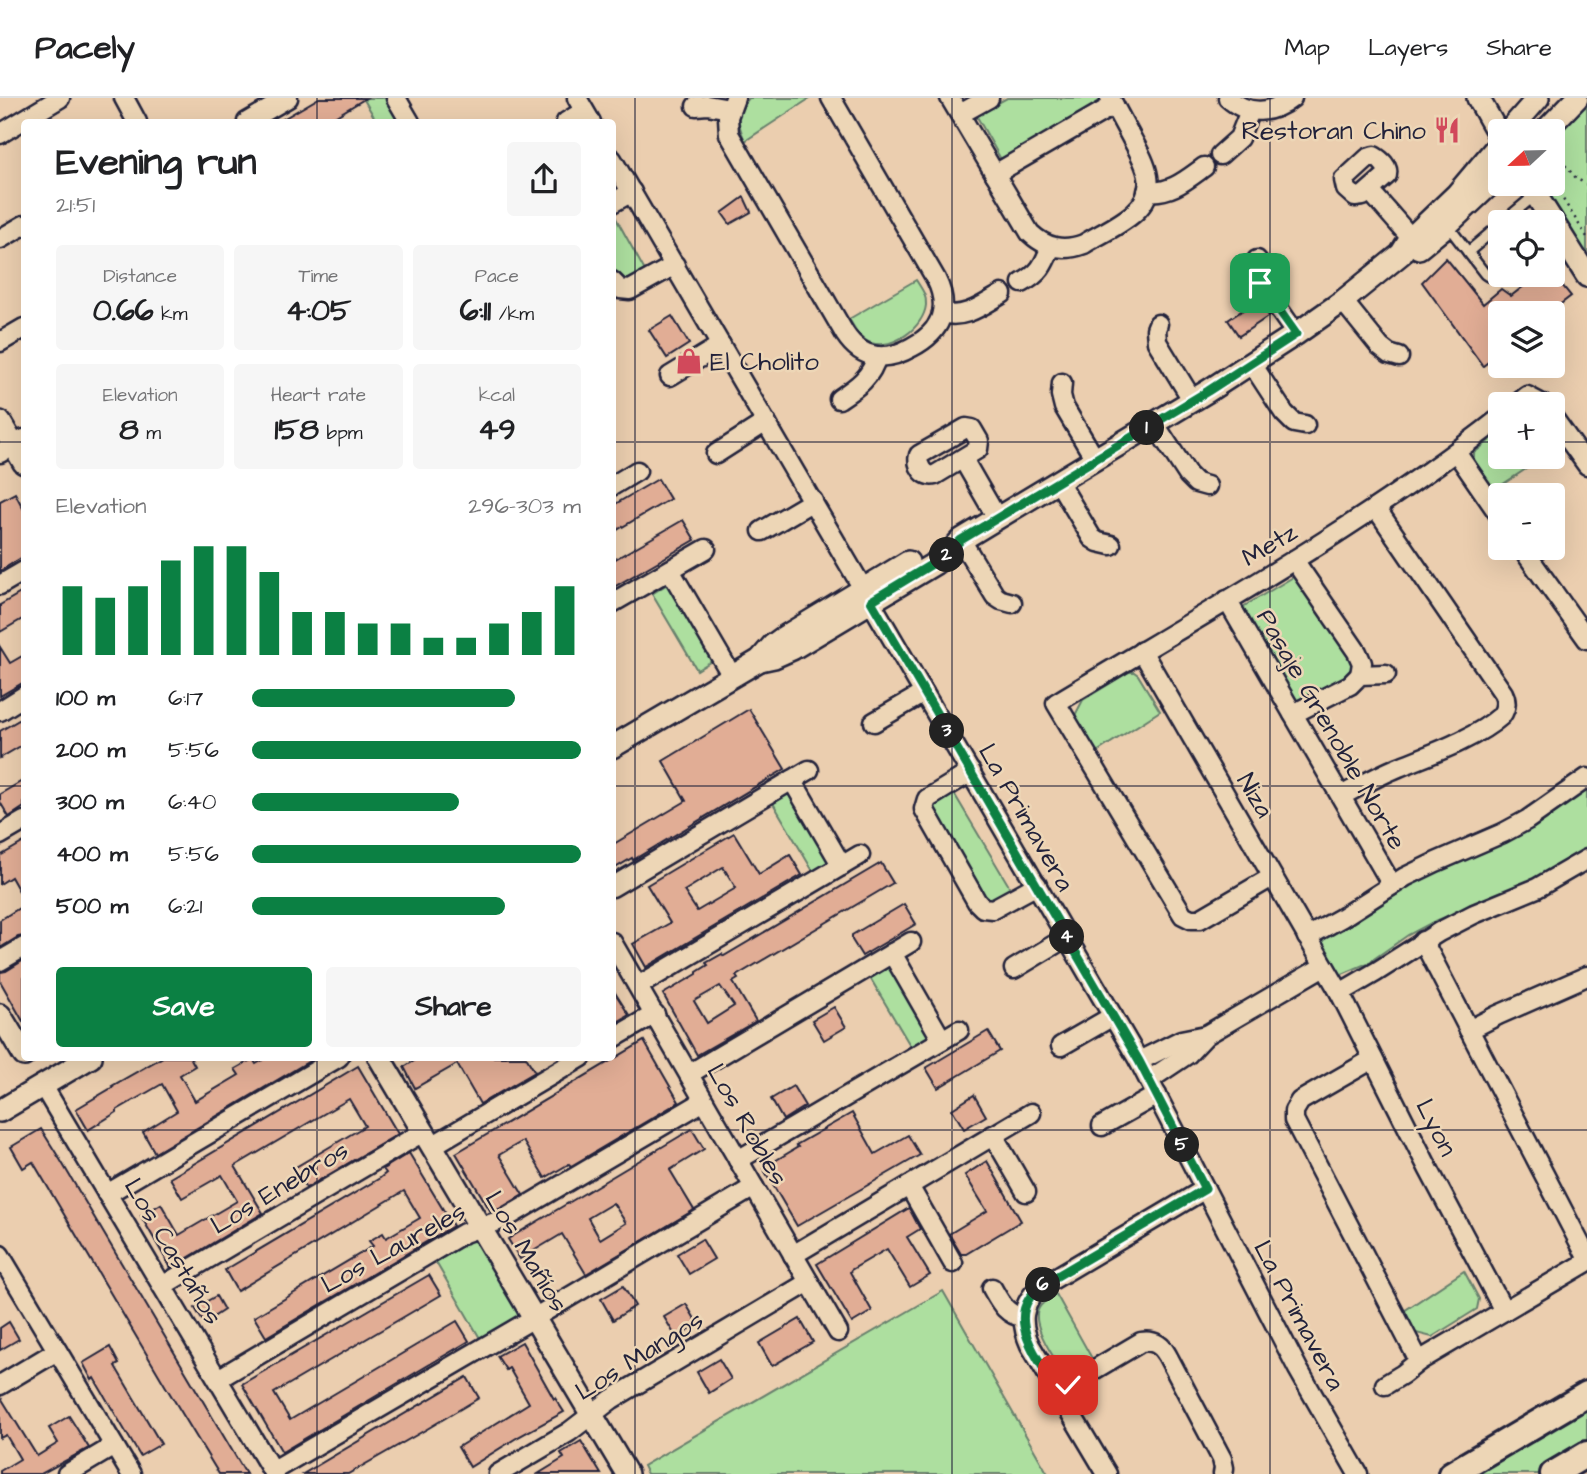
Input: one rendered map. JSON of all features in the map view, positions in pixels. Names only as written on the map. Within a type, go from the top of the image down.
[{"type":"main road","points":[[1451,1474],[1587,1394]]},
{"type":"main road","points":[[1553,1474],[1587,1454]]},
{"type":"street","points":[[25,119],[60,98]]},
{"type":"street","points":[[252,119],[288,98]]},
{"type":"street","points":[[396,98],[408,119]]},
{"type":"street","points":[[696,106],[732,103],[729,135],[845,334],[859,349],[877,356],[895,355],[924,340],[937,327],[942,313],[942,295],[940,287],[831,98]]},
{"type":"street","points":[[950,98],[960,114],[995,174],[1030,233],[1051,247],[1067,248],[1084,244],[1137,211],[1143,203],[1149,177],[1145,163],[1112,102],[995,174]]},
{"type":"street","points":[[960,114],[989,98]]},
{"type":"street","points":[[1228,98],[1237,106],[1251,111],[1278,108],[1292,98]]},
{"type":"street","points":[[1478,98],[1490,119]]},
{"type":"street","points":[[1520,119],[1538,98]]},
{"type":"street","points":[[1557,119],[1577,98]]},
{"type":"street","points":[[123,100],[135,119]]},
{"type":"street","points":[[1220,155],[1238,138],[1251,111]]},
{"type":"street","points":[[0,134],[21,121]]},
{"type":"street","points":[[616,745],[760,660],[792,649],[868,595],[942,558],[961,540],[1252,364],[1343,301],[1406,246],[1457,194],[1488,157]]},
{"type":"street","name":"La Primavera","points":[[616,166],[1139,1061],[1304,1380],[1358,1474]]},
{"type":"street","points":[[1147,191],[1171,189],[1204,167]]},
{"type":"street","points":[[1370,191],[1406,246],[1419,248],[1488,186]]},
{"type":"street","points":[[616,201],[632,192]]},
{"type":"street","points":[[0,239],[21,227]]},
{"type":"street","points":[[1565,244],[1587,276]]},
{"type":"street","points":[[1022,283],[1040,270],[1051,247]]},
{"type":"street","points":[[1257,260],[1257,278],[1296,334]]},
{"type":"street","points":[[616,285],[620,289],[630,290],[675,265]]},
{"type":"street","points":[[942,313],[963,314],[1002,294]]},
{"type":"street","points":[[1343,301],[1384,351],[1399,357]]},
{"type":"street","points":[[1158,324],[1156,335],[1159,348],[1193,401]]},
{"type":"street","points":[[0,342],[21,330]]},
{"type":"street","points":[[670,376],[721,345]]},
{"type":"street","points":[[839,399],[868,377],[877,356]]},
{"type":"street","points":[[1252,364],[1284,413],[1294,423],[1305,425]]},
{"type":"street","points":[[1062,383],[1060,396],[1064,407],[1095,459]]},
{"type":"street","points":[[0,422],[16,450]]},
{"type":"street","points":[[716,454],[766,422]]},
{"type":"street","points":[[1154,424],[1188,475],[1196,483],[1207,486]]},
{"type":"street","name":"Metz","points":[[1272,877],[1203,917],[1186,918],[1056,703],[1376,508],[1488,427]]},
{"type":"street","points":[[1565,435],[1587,466]]},
{"type":"street","points":[[1457,452],[1488,498]]},
{"type":"street","points":[[963,459],[997,518]]},
{"type":"street","points":[[616,480],[637,471]]},
{"type":"street","points":[[1058,481],[1093,538],[1111,545]]},
{"type":"street","points":[[762,531],[813,501]]},
{"type":"street","points":[[1341,796],[1390,771],[1459,742],[1497,719],[1506,707],[1503,693],[1376,508]]},
{"type":"street","points":[[961,540],[995,596],[1012,603]]},
{"type":"street","points":[[616,601],[706,549]]},
{"type":"street","points":[[1293,714],[1350,685],[1360,675],[1362,663],[1294,560]]},
{"type":"street","points":[[1531,560],[1587,639]]},
{"type":"street","points":[[670,569],[732,676]]},
{"type":"street","points":[[0,585],[21,572]]},
{"type":"street","name":"Pasaje Grenoble Norte","points":[[1227,600],[1392,885]]},
{"type":"street","name":"Niza","points":[[1142,651],[1324,966]]},
{"type":"street","points":[[1360,675],[1386,674]]},
{"type":"street","points":[[873,722],[924,692]]},
{"type":"street","points":[[0,711],[21,698]]},
{"type":"street","points":[[616,885],[809,770]]},
{"type":"street","points":[[971,772],[927,799],[925,809],[976,902],[983,908],[993,909],[1037,885]]},
{"type":"street","points":[[1307,937],[1392,885],[1436,862],[1503,833],[1552,804],[1587,778]]},
{"type":"street","points":[[792,780],[842,866]]},
{"type":"street","points":[[0,835],[21,823]]},
{"type":"street","points":[[638,986],[860,855]]},
{"type":"street","points":[[1340,993],[1455,923],[1537,888],[1587,859]]},
{"type":"street","points":[[1014,970],[1067,937]]},
{"type":"street","points":[[689,1074],[911,942]]},
{"type":"street","points":[[1385,1385],[1419,1361],[1587,1259],[1423,942]]},
{"type":"street","points":[[0,961],[21,949]]},
{"type":"street","name":"Los Robles","points":[[616,949],[838,1332]]},
{"type":"street","points":[[892,953],[942,1040]]},
{"type":"street","points":[[1102,1126],[1153,1088],[1206,1035],[1324,966]]},
{"type":"street","name":"Lyon","points":[[1324,966],[1504,1311]]},
{"type":"street","points":[[1469,1030],[1587,976]]},
{"type":"street","name":"Los Castaños","points":[[0,1014],[21,1049]]},
{"type":"street","points":[[616,1037],[655,1014]]},
{"type":"street","points":[[1061,1046],[1113,1016]]},
{"type":"street","points":[[738,1160],[959,1030]]},
{"type":"street","points":[[1139,1061],[1181,1040],[1206,1035]]},
{"type":"street","points":[[1373,1059],[1300,1101],[1294,1111],[1295,1125],[1419,1361]]},
{"type":"street","name":"Los Castaños","points":[[28,1061],[273,1472]]},
{"type":"street","points":[[0,1111],[84,1061]]},
{"type":"street","points":[[107,1194],[332,1061]]},
{"type":"street","name":"Los Mañíos","points":[[384,1061],[627,1474]]},
{"type":"street","name":"Los Enebros","points":[[162,1286],[574,1061]]},
{"type":"street","name":"Los Laureles","points":[[218,1379],[464,1233],[505,1219],[704,1101]]},
{"type":"street","points":[[793,1255],[1031,1113]]},
{"type":"street","points":[[993,1135],[1026,1192]]},
{"type":"street","points":[[273,1472],[754,1186]]},
{"type":"street","points":[[909,1186],[954,1263]]},
{"type":"street","points":[[1107,1474],[1026,1336],[1023,1317],[1028,1300],[1040,1287],[1205,1189]]},
{"type":"street","points":[[0,1256],[131,1474]]},
{"type":"street","name":"Los Mangos","points":[[498,1474],[569,1432],[612,1399],[809,1282]]},
{"type":"street","points":[[992,1288],[1007,1311],[1023,1317]]},
{"type":"street","points":[[1058,1391],[1140,1342],[1159,1344],[1167,1354],[1222,1459],[1224,1473]]},
{"type":"street","points":[[0,1384],[57,1351]]},
{"type":"street","points":[[67,1474],[114,1446]]},
{"type":"lane","points":[[1515,210],[1530,196]]},
{"type":"lane","points":[[1447,225],[1488,276]]},
{"type":"lane","points":[[1468,252],[1488,235]]},
{"type":"path","points":[[1565,165],[1576,178],[1587,185]]},
{"type":"path","points":[[1548,196],[1587,237]]},
{"type":"green space","points":[[363,98],[388,98],[401,119],[375,119]]},
{"type":"green space","points":[[749,98],[809,99],[745,141],[740,129],[739,114]]},
{"type":"green space","points":[[1007,98],[1103,98],[1107,105],[1003,163],[976,115]]},
{"type":"green space","points":[[1587,98],[1587,262],[1565,225],[1565,210],[1556,210],[1547,196],[1565,196],[1565,119]]},
{"type":"green space","points":[[616,218],[645,271],[629,279],[616,276]]},
{"type":"green space","points":[[916,280],[925,295],[926,305],[914,329],[889,343],[871,343],[861,336],[849,319]]},
{"type":"green space","points":[[1488,442],[1488,469],[1526,469],[1505,483],[1489,483],[1476,463],[1474,453]]},
{"type":"green space","points":[[1295,576],[1354,660],[1354,668],[1342,679],[1292,703],[1241,608]]},
{"type":"green space","points":[[672,581],[718,657],[697,670],[652,594]]},
{"type":"green space","points":[[1129,672],[1138,675],[1160,711],[1092,755],[1071,723],[1083,700]]},
{"type":"green space","points":[[1587,785],[1587,847],[1548,873],[1433,922],[1408,935],[1368,963],[1340,975],[1320,941],[1331,931],[1423,873],[1509,840],[1539,822]]},
{"type":"green space","points":[[789,787],[832,863],[814,873],[770,798]]},
{"type":"green space","points":[[952,790],[1012,891],[992,902],[985,902],[931,804]]},
{"type":"green space","points":[[889,963],[935,1039],[914,1052],[869,976]]},
{"type":"green space","points":[[469,1239],[477,1243],[519,1315],[517,1321],[481,1340],[434,1259]]},
{"type":"green space","points":[[1464,1271],[1479,1299],[1477,1309],[1432,1337],[1412,1332],[1404,1311]]},
{"type":"green space","points":[[943,1291],[1048,1474],[647,1474],[643,1466]]},
{"type":"green space","points":[[1056,1294],[1094,1362],[1066,1377],[1045,1343],[1037,1315],[1044,1302]]},
{"type":"green space","points":[[1587,1406],[1587,1445],[1539,1474],[1472,1474]]},
{"type":"building","points":[[319,98],[366,98],[331,119],[283,119]]},
{"type":"building","points":[[744,197],[751,212],[730,224],[722,213]]},
{"type":"building","points":[[1446,258],[1483,304],[1501,289],[1511,296],[1523,287],[1564,287],[1571,296],[1565,301],[1488,301],[1488,362],[1483,366],[1422,282]]},
{"type":"building","points":[[1258,300],[1269,316],[1239,336],[1228,320]]},
{"type":"building","points":[[672,316],[689,344],[667,358],[649,330]]},
{"type":"building","points":[[658,479],[670,499],[616,531],[616,504]]},
{"type":"building","points":[[15,493],[21,504],[21,558],[0,571],[0,501]]},
{"type":"building","points":[[683,520],[695,540],[616,586],[616,559]]},
{"type":"building","points":[[21,593],[21,620],[0,632],[0,605]]},
{"type":"building","points":[[0,647],[10,663],[21,657],[21,684],[0,696]]},
{"type":"building","points":[[749,709],[785,769],[616,868],[616,843],[686,801],[663,761]]},
{"type":"building","points":[[21,719],[21,746],[0,758],[0,731]]},
{"type":"building","points":[[21,782],[21,809],[9,817],[0,802],[0,794]]},
{"type":"building","points":[[734,833],[759,874],[790,855],[802,875],[646,967],[633,944],[670,923],[647,885]],"holes":[[[723,867],[736,888],[697,911],[684,891]]]},
{"type":"building","points":[[21,844],[21,895],[11,877],[0,884],[0,856]]},
{"type":"building","points":[[881,863],[893,883],[736,976],[738,979],[733,982],[756,1021],[697,1055],[663,994],[697,974],[708,965],[706,963],[722,954],[724,956]],"holes":[[[720,986],[734,1006],[707,1023],[694,1001]]]},
{"type":"building","points":[[904,904],[916,924],[862,956],[852,940],[852,935]]},
{"type":"building","points":[[21,907],[21,936],[0,948],[0,920]]},
{"type":"building","points":[[21,962],[21,1018],[0,981],[0,972]]},
{"type":"building","points":[[616,994],[629,1015],[616,1023]]},
{"type":"building","points":[[834,1007],[846,1027],[824,1040],[812,1020]]},
{"type":"building","points":[[988,1031],[1000,1051],[938,1088],[926,1068]]},
{"type":"building","points":[[644,1041],[679,1102],[571,1166],[569,1164],[545,1178],[523,1141],[499,1155],[523,1195],[491,1212],[456,1153],[610,1061],[616,1061],[616,1058]]},
{"type":"building","points":[[156,1061],[192,1061],[195,1066],[180,1075],[195,1101],[239,1075],[235,1069],[249,1061],[256,1064],[261,1061],[309,1061],[155,1153],[143,1132],[177,1111],[162,1084],[88,1130],[76,1109]]},
{"type":"building","points":[[414,1061],[528,1061],[535,1072],[480,1104],[457,1064],[415,1088],[404,1067]]},
{"type":"building","points":[[358,1066],[398,1134],[306,1188],[294,1168],[365,1126],[349,1099],[235,1166],[263,1213],[171,1268],[141,1216],[161,1204],[179,1235],[237,1201],[222,1175],[182,1198],[170,1178]]},
{"type":"building","points":[[793,1086],[805,1106],[783,1120],[771,1099]]},
{"type":"building","points":[[974,1095],[986,1116],[964,1129],[952,1109]]},
{"type":"building","points":[[852,1113],[875,1154],[908,1135],[920,1155],[797,1226],[763,1168],[798,1147],[796,1145]]},
{"type":"building","points":[[41,1129],[246,1474],[219,1474],[33,1162],[23,1168],[11,1147]]},
{"type":"building","points":[[692,1129],[704,1149],[670,1170],[694,1210],[586,1274],[562,1234],[520,1259],[508,1239]],"holes":[[[613,1203],[626,1223],[600,1239],[588,1218]]]},
{"type":"building","points":[[409,1153],[453,1226],[266,1337],[254,1317],[373,1246],[369,1241],[383,1233],[386,1238],[420,1218],[404,1191],[237,1291],[225,1270],[380,1178],[386,1173],[383,1169]]},
{"type":"building","points":[[987,1161],[1021,1221],[966,1254],[961,1254],[949,1234],[987,1211],[965,1175]]},
{"type":"building","points":[[909,1208],[920,1229],[907,1237],[930,1275],[910,1287],[887,1249],[851,1270],[872,1311],[852,1323],[817,1264]]},
{"type":"building","points":[[702,1239],[714,1259],[689,1274],[677,1254]]},
{"type":"building","points":[[429,1275],[441,1295],[274,1393],[290,1420],[457,1321],[469,1341],[282,1452],[242,1384]]},
{"type":"building","points":[[623,1286],[635,1306],[613,1320],[601,1299]]},
{"type":"building","points":[[216,1296],[224,1310],[204,1323],[195,1308]]},
{"type":"building","points":[[686,1304],[698,1324],[676,1337],[664,1317]]},
{"type":"building","points":[[800,1319],[813,1342],[772,1366],[759,1343]]},
{"type":"building","points":[[9,1322],[19,1339],[0,1350],[0,1328]]},
{"type":"building","points":[[522,1342],[564,1412],[470,1467],[458,1447],[529,1403],[509,1368],[506,1370],[497,1356]]},
{"type":"building","points":[[110,1347],[119,1364],[115,1366],[161,1444],[140,1456],[83,1363]]},
{"type":"building","points":[[719,1359],[731,1379],[709,1393],[697,1372]]},
{"type":"building","points":[[467,1377],[479,1398],[427,1429],[348,1474],[303,1474]]},
{"type":"building","points":[[0,1396],[37,1456],[58,1443],[49,1428],[69,1416],[89,1448],[41,1474],[0,1474],[0,1471],[20,1459],[6,1435],[0,1438]]},
{"type":"building","points":[[581,1441],[601,1474],[538,1474],[564,1458],[561,1453]]},
{"type":"place","name":"Restoran Chino","points":[[1447,130]]},
{"type":"place","name":"El Cholito","points":[[689,361]]},
{"type":"route","points":[[1068,1385],[1058,1391],[1026,1336],[1023,1317],[1033,1292],[1205,1189],[1139,1061],[871,601],[942,558],[961,540],[1252,364],[1296,334],[1260,283]]}]
